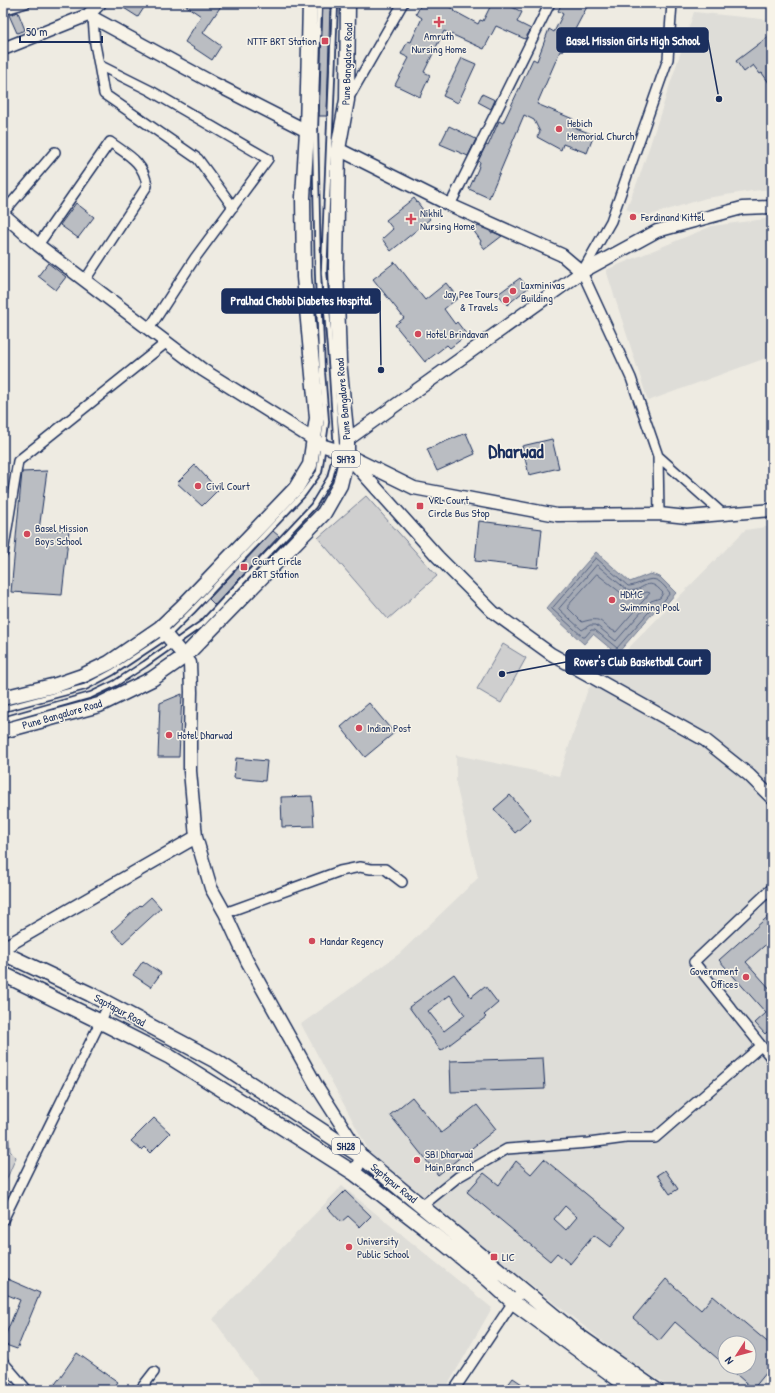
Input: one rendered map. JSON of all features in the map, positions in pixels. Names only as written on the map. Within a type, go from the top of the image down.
[{"type":"main road","points":[[3,698],[56,685],[82,676],[167,636],[182,607],[296,488],[310,465],[319,443],[304,277],[303,197],[307,131],[310,3]]},
{"type":"main road","name":"Pune Bangalore Road","points":[[3,731],[99,705],[152,679],[184,656],[324,513],[340,485],[342,453],[347,440],[340,361],[336,267],[338,149],[347,100],[348,3]]},
{"type":"main road","name":"Saptapur Road","points":[[3,953],[108,1004],[216,1061],[362,1156],[576,1334],[656,1390]]},
{"type":"main road","name":"Saptapur Road","points":[[3,974],[170,1057],[354,1173],[434,1235],[489,1280],[513,1302],[633,1390]]},
{"type":"street","points":[[3,10],[26,3]]},
{"type":"street","points":[[3,49],[91,17],[100,3]]},
{"type":"street","points":[[347,100],[403,3]]},
{"type":"street","points":[[450,205],[550,3]]},
{"type":"street","points":[[582,272],[611,221],[668,59],[672,3]]},
{"type":"street","points":[[91,17],[104,94],[198,159],[232,207]]},
{"type":"street","points":[[91,17],[215,84],[307,131]]},
{"type":"street","points":[[99,65],[151,91],[268,159],[195,258],[149,329]]},
{"type":"street","points":[[38,245],[110,142],[137,161],[146,175],[147,186],[84,280]]},
{"type":"street","points":[[338,149],[450,205],[562,255],[582,272],[631,378],[658,456],[659,514]]},
{"type":"street","points":[[55,152],[3,213],[38,245],[203,370],[319,443],[414,488],[557,515],[659,514],[686,517],[772,510]]},
{"type":"street","points":[[347,440],[582,272],[657,231],[742,208],[772,207]]},
{"type":"street","points":[[3,553],[18,461],[167,342]]},
{"type":"street","points":[[342,453],[438,558],[493,612],[551,654],[705,740],[749,775],[772,798]]},
{"type":"street","points":[[658,456],[723,514]]},
{"type":"street","points":[[167,636],[190,663],[190,771],[196,837],[210,888],[247,961],[316,1085],[362,1156],[354,1173]]},
{"type":"street","points":[[3,948],[196,837]]},
{"type":"street","points":[[224,913],[340,871],[360,868],[385,869],[402,882]]},
{"type":"street","points":[[772,888],[694,962],[772,1059]]},
{"type":"street","points":[[3,1220],[108,1004]]},
{"type":"street","points":[[422,1206],[458,1177],[507,1149],[589,1143],[626,1138],[655,1138],[761,1046]]},
{"type":"street","points":[[454,1390],[513,1302],[523,1290]]},
{"type":"street","points":[[3,1362],[27,1390]]},
{"type":"street","points":[[140,1390],[154,1372]]},
{"type":"lane","points":[[319,3],[315,128],[322,373],[326,422],[319,443]]},
{"type":"lane","points":[[3,709],[85,687],[113,672],[167,636],[203,623],[313,506],[330,478],[342,453],[332,372],[324,272],[336,3]]},
{"type":"lane","points":[[3,720],[65,703],[97,692],[116,683],[167,636]]},
{"type":"shaded area","points":[[694,12],[772,20],[772,189],[706,198],[644,217],[626,209],[639,178]]},
{"type":"shaded area","points":[[772,218],[772,356],[648,401],[606,270],[712,226]]},
{"type":"shaded area","points":[[366,496],[437,576],[388,619],[318,538]]},
{"type":"shaded area","points":[[772,526],[772,1390],[674,1390],[622,1356],[436,1210],[372,1157],[301,1024],[399,954],[478,878],[456,784],[456,755],[559,776],[588,689],[745,530]]},
{"type":"shaded area","points":[[503,644],[526,658],[501,703],[477,689]]},
{"type":"shaded area","points":[[3,1087],[10,1151],[16,1157],[3,1188]]},
{"type":"shaded area","name":"University Public School","points":[[342,1186],[492,1308],[445,1390],[264,1390],[213,1319]]},
{"type":"water","name":"HDMC Swimming Pool","points":[[596,552],[630,582],[650,574],[660,577],[676,593],[662,609],[658,607],[617,654],[593,634],[584,644],[546,609]]},
{"type":"building","points":[[116,3],[147,3],[138,17]]},
{"type":"building","points":[[182,3],[223,3],[203,33],[221,46],[212,60],[185,42],[201,16]]},
{"type":"building","name":"NTTF BRT Station","points":[[323,3],[330,3],[327,116],[319,116]]},
{"type":"building","points":[[422,3],[442,3],[478,24],[480,20],[483,21],[492,3],[504,3],[522,12],[517,22],[531,29],[525,39],[496,26],[484,49],[444,31],[424,72],[430,75],[420,97],[395,85],[409,58],[401,54],[408,41],[411,42],[422,18],[416,14]]},
{"type":"building","points":[[562,3],[589,3],[571,37],[569,36],[562,52],[560,51],[537,104],[573,119],[571,126],[594,135],[587,153],[563,144],[561,150],[537,137],[540,132],[534,120],[524,115],[489,198],[469,189],[478,169],[480,162],[478,161],[486,145],[488,146],[499,121],[503,123],[533,59],[537,61],[549,29],[554,32],[563,14],[558,11]]},
{"type":"building","points":[[18,12],[25,30],[17,33],[9,15]]},
{"type":"building","points":[[772,34],[772,87],[762,73],[760,74],[753,65],[744,72],[736,61]]},
{"type":"building","points":[[462,58],[476,64],[458,103],[443,96]]},
{"type":"building","points":[[482,94],[495,100],[491,109],[478,102]]},
{"type":"building","points":[[449,126],[476,139],[468,156],[440,144]]},
{"type":"building","points":[[414,198],[430,219],[391,251],[382,239],[393,229],[386,220]]},
{"type":"building","points":[[76,203],[94,217],[78,238],[60,225]]},
{"type":"building","points":[[478,226],[490,231],[491,233],[493,232],[502,236],[485,249],[473,230]]},
{"type":"building","points":[[395,262],[425,300],[446,283],[458,298],[444,309],[455,324],[457,322],[467,335],[450,348],[447,345],[425,362],[395,325],[404,318],[373,279]]},
{"type":"building","points":[[48,263],[66,277],[56,290],[38,276]]},
{"type":"building","name":"Laxminivas Building","points":[[520,278],[528,288],[507,305],[498,294]]},
{"type":"building","points":[[466,433],[475,454],[437,471],[427,449]]},
{"type":"building","points":[[552,439],[559,468],[529,475],[522,446]]},
{"type":"building","name":"Civil Court","points":[[195,465],[218,490],[202,506],[177,483]]},
{"type":"building","name":"Basel Mission Boys School","points":[[47,471],[39,530],[69,530],[62,595],[11,592],[22,472]]},
{"type":"building","points":[[479,521],[542,529],[538,568],[475,561]]},
{"type":"building","name":"Court Circle BRT Station","points":[[273,531],[279,536],[215,605],[209,599]]},
{"type":"building","name":"Hotel Dharwad","points":[[182,694],[179,757],[158,757],[160,703]]},
{"type":"building","points":[[369,703],[394,733],[365,757],[341,727]]},
{"type":"building","points":[[236,758],[267,761],[265,781],[234,778]]},
{"type":"building","points":[[510,795],[531,819],[515,833],[494,809]]},
{"type":"building","points":[[312,796],[314,826],[282,827],[281,797]]},
{"type":"building","points":[[151,897],[161,908],[123,943],[112,931]]},
{"type":"building","name":"Government Offices","points":[[772,913],[772,939],[746,962],[772,991],[772,1027],[765,1034],[755,1023],[766,1013],[719,960]]},
{"type":"building","points":[[143,961],[161,973],[151,987],[133,975]]},
{"type":"building","points":[[454,974],[471,997],[485,986],[498,1003],[484,1015],[486,1017],[441,1051],[409,1007]],"holes":[[[450,995],[465,1015],[444,1031],[428,1011]]]},
{"type":"building","points":[[543,1058],[545,1089],[451,1092],[450,1061]]},
{"type":"building","points":[[412,1097],[441,1133],[477,1105],[496,1129],[438,1175],[390,1115]]},
{"type":"building","points":[[154,1118],[170,1133],[150,1153],[144,1147],[141,1150],[131,1141]]},
{"type":"building","points":[[544,1159],[626,1227],[610,1247],[594,1235],[570,1264],[557,1253],[550,1261],[467,1192],[484,1173],[499,1185],[516,1161],[531,1174]],"holes":[[[565,1206],[577,1217],[566,1230],[554,1219]]]},
{"type":"building","points":[[665,1170],[678,1189],[670,1194],[657,1175]]},
{"type":"building","points":[[345,1191],[371,1216],[360,1227],[348,1216],[341,1222],[328,1208]]},
{"type":"building","points":[[3,1277],[40,1293],[17,1349],[3,1344],[20,1300],[3,1293]]},
{"type":"building","points":[[666,1279],[701,1310],[713,1296],[772,1346],[772,1366],[753,1389],[737,1375],[757,1375],[757,1335],[717,1335],[717,1358],[675,1322],[659,1341],[633,1318]]},
{"type":"building","points":[[77,1353],[118,1382],[112,1390],[51,1390]]},
{"type":"building","points":[[3,1375],[16,1390],[3,1390]]},
{"type":"building","points":[[513,1378],[522,1384],[518,1390],[504,1390]]},
{"type":"place","name":"Amruth Nursing Home","points":[[439,22]]},
{"type":"place","name":"NTTF BRT Station","points":[[325,41]]},
{"type":"place","name":"Basel Mission Girls High School","points":[[719,99]]},
{"type":"place","name":"Hebich Memorial Church","points":[[559,129]]},
{"type":"place","name":"Ferdinand Kittel","points":[[633,217]]},
{"type":"place","name":"Nikhil Nursing Home","points":[[411,219]]},
{"type":"place","name":"Laxminivas Building","points":[[513,291]]},
{"type":"place","name":"Jay Pee Tours & Travels","points":[[506,300]]},
{"type":"place","name":"Hotel Brindavan","points":[[418,334]]},
{"type":"place","name":"Pralhad Chebbi Diabetes Hospital","points":[[381,370]]},
{"type":"place","name":"Civil Court","points":[[198,486]]},
{"type":"place","name":"VRL Court Circle Bus Stop","points":[[420,506]]},
{"type":"place","name":"Basel Mission Boys School","points":[[27,534]]},
{"type":"place","name":"Court Circle BRT Station","points":[[244,567]]},
{"type":"place","name":"HDMC Swimming Pool","points":[[612,600]]},
{"type":"place","name":"Rover's Club Basketball Court","points":[[502,674]]},
{"type":"place","name":"Indian Post","points":[[359,728]]},
{"type":"place","name":"Hotel Dharwad","points":[[169,735]]},
{"type":"place","name":"Mandar Regency","points":[[312,941]]},
{"type":"place","name":"Government Offices","points":[[746,977]]},
{"type":"place","name":"SBI Dharwad Main Branch","points":[[417,1160]]},
{"type":"place","name":"University Public School","points":[[349,1247]]},
{"type":"place","name":"LIC","points":[[494,1257]]},
{"type":"district","name":"Dharwad","points":[[516,451]]}]
